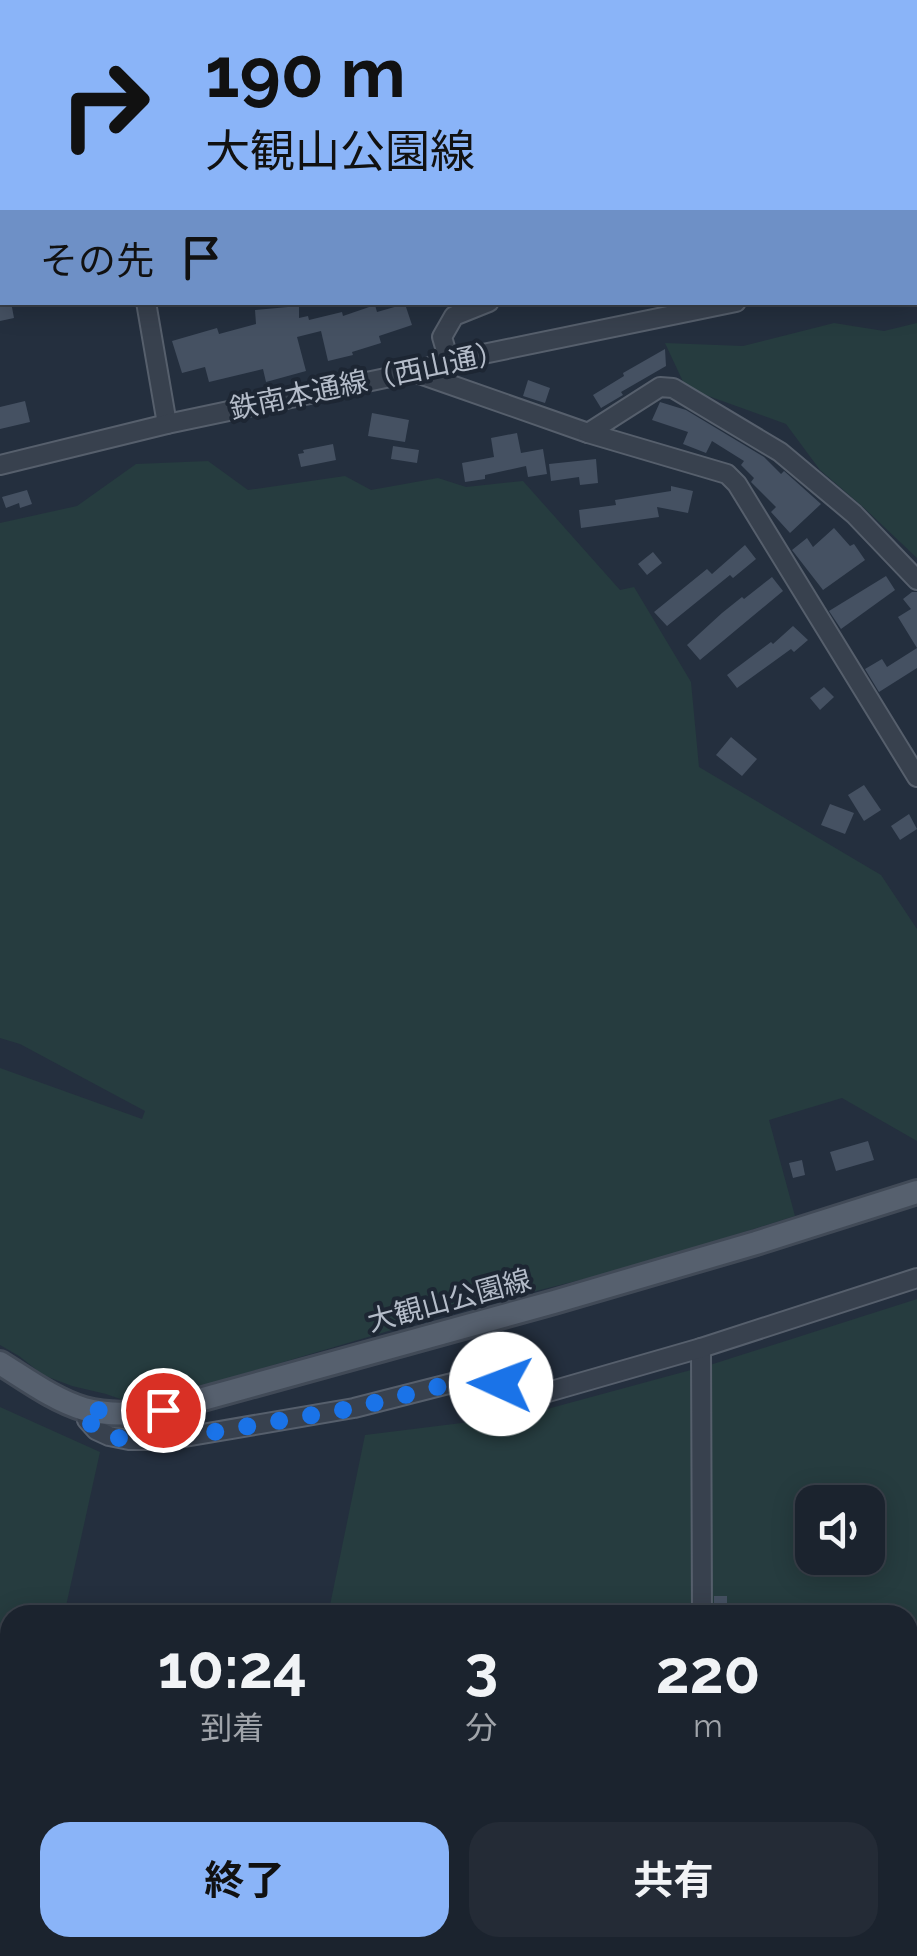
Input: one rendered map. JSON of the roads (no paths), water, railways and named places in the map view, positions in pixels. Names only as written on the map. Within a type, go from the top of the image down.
[{"type":"main road","name":"大観山公園線","points":[[0,1363],[84,1408],[122,1414],[163,1410],[471,1326],[917,1192]]},
{"type":"street","points":[[147,305],[167,424]]},
{"type":"street","points":[[448,361],[442,338],[454,316],[482,305]]},
{"type":"street","name":"鉄南本通線（西山通）","points":[[0,465],[167,424],[414,372],[448,361],[721,305]]},
{"type":"street","points":[[414,372],[588,433],[726,474],[738,484],[917,777]]},
{"type":"street","points":[[588,433],[660,388],[673,388],[780,452],[854,514],[917,580]]},
{"type":"street","points":[[84,1408],[96,1430],[109,1436],[167,1440],[354,1408],[468,1379],[548,1392],[701,1348],[917,1278]]},
{"type":"street","points":[[701,1348],[702,1605]]}]
